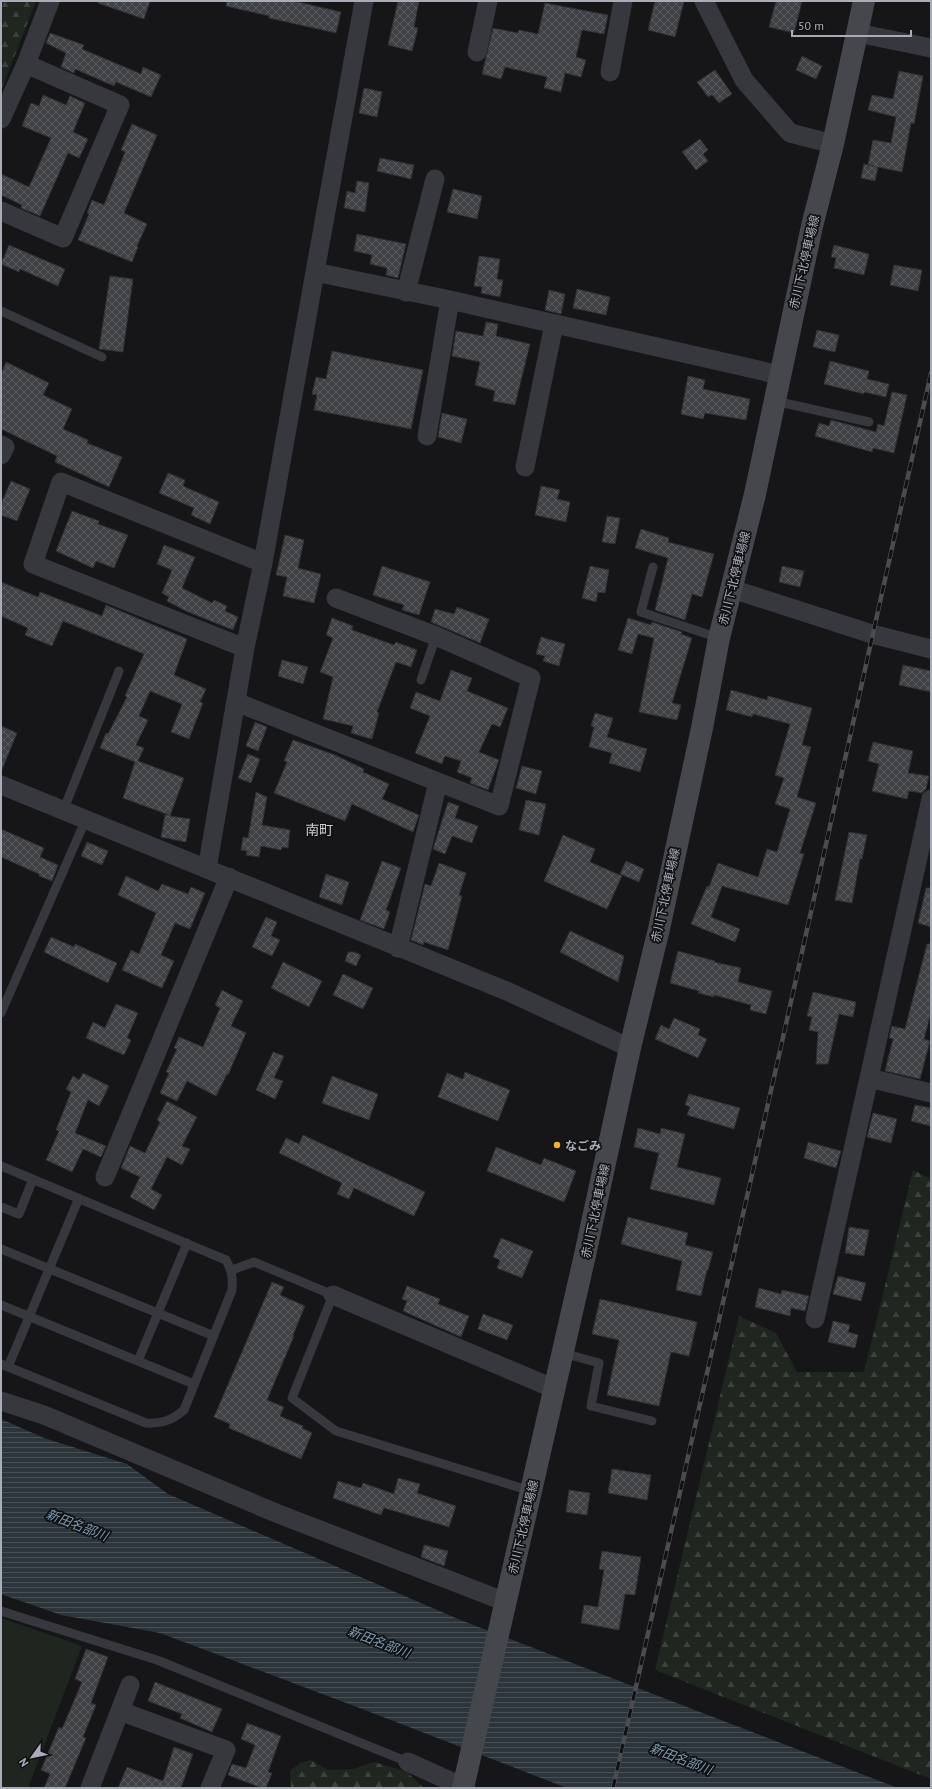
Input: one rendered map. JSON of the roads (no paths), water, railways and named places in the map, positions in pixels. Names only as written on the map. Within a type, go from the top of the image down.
[{"type":"main road","name":"赤川下北停車場線","points":[[463,1788],[473,1752],[555,1389],[630,1048],[659,929],[702,728],[719,638],[732,589],[775,401],[812,226],[833,144],[864,1]]},
{"type":"street","points":[[1,119],[26,64],[50,1]]},
{"type":"street","points":[[207,868],[245,648],[263,563],[364,1]]},
{"type":"street","points":[[477,52],[488,1]]},
{"type":"street","points":[[610,72],[623,1]]},
{"type":"street","points":[[704,1],[744,80],[790,133],[833,144]]},
{"type":"street","points":[[857,33],[931,48]]},
{"type":"street","points":[[1,211],[63,238],[120,105],[26,64]]},
{"type":"street","points":[[406,292],[434,179]]},
{"type":"street","points":[[315,272],[450,300],[780,374]]},
{"type":"street","points":[[427,436],[450,300]]},
{"type":"street","points":[[525,467],[554,324]]},
{"type":"street","points":[[1,445],[5,447],[1,455]]},
{"type":"street","points":[[245,648],[33,564],[61,482],[263,563]]},
{"type":"street","points":[[732,589],[872,634],[931,649]]},
{"type":"street","points":[[236,702],[499,806],[531,678],[436,636],[336,598]]},
{"type":"street","points":[[398,948],[438,782]]},
{"type":"street","points":[[1,785],[509,992],[630,1048]]},
{"type":"street","points":[[815,1319],[931,799]]},
{"type":"street","points":[[105,1177],[229,877]]},
{"type":"street","points":[[869,1078],[931,1093]]},
{"type":"street","points":[[333,1294],[555,1389]]},
{"type":"street","points":[[1,1401],[44,1415],[276,1513],[505,1606]]},
{"type":"street","points":[[90,1788],[130,1685]]},
{"type":"street","points":[[120,1711],[226,1750],[210,1788]]},
{"type":"street","points":[[408,1762],[463,1788]]},
{"type":"lane","points":[[1,311],[102,357]]},
{"type":"lane","points":[[775,401],[869,422]]},
{"type":"lane","points":[[652,567],[641,612],[719,638]]},
{"type":"lane","points":[[421,680],[436,636]]},
{"type":"lane","points":[[63,810],[119,671]]},
{"type":"lane","points":[[1,1013],[86,820]]},
{"type":"lane","points":[[1,1166],[79,1198],[187,1243],[226,1260],[232,1270],[232,1290],[184,1410],[175,1418],[157,1424],[146,1424],[4,1366],[29,1316],[79,1198]]},
{"type":"lane","points":[[1,1207],[19,1214],[33,1179]]},
{"type":"lane","points":[[138,1361],[187,1243]]},
{"type":"lane","points":[[1,1249],[214,1336]]},
{"type":"lane","points":[[232,1270],[254,1262],[333,1294],[292,1398],[336,1431],[531,1491]]},
{"type":"lane","points":[[1,1305],[194,1384]]},
{"type":"lane","points":[[563,1353],[599,1363],[591,1406],[652,1421]]},
{"type":"lane","points":[[1,1610],[157,1660],[408,1762]]},
{"type":"water","name":"新田名部川","points":[[1,1419],[44,1438],[127,1464],[168,1494],[458,1619],[898,1788],[567,1788],[160,1633],[61,1615],[1,1594]]},
{"type":"railway","points":[[613,1788],[782,1042],[931,373]]},
{"type":"place","name":"なごみ","points":[[557,1145]]},
{"type":"district","name":"南町","points":[[319,830]]}]
